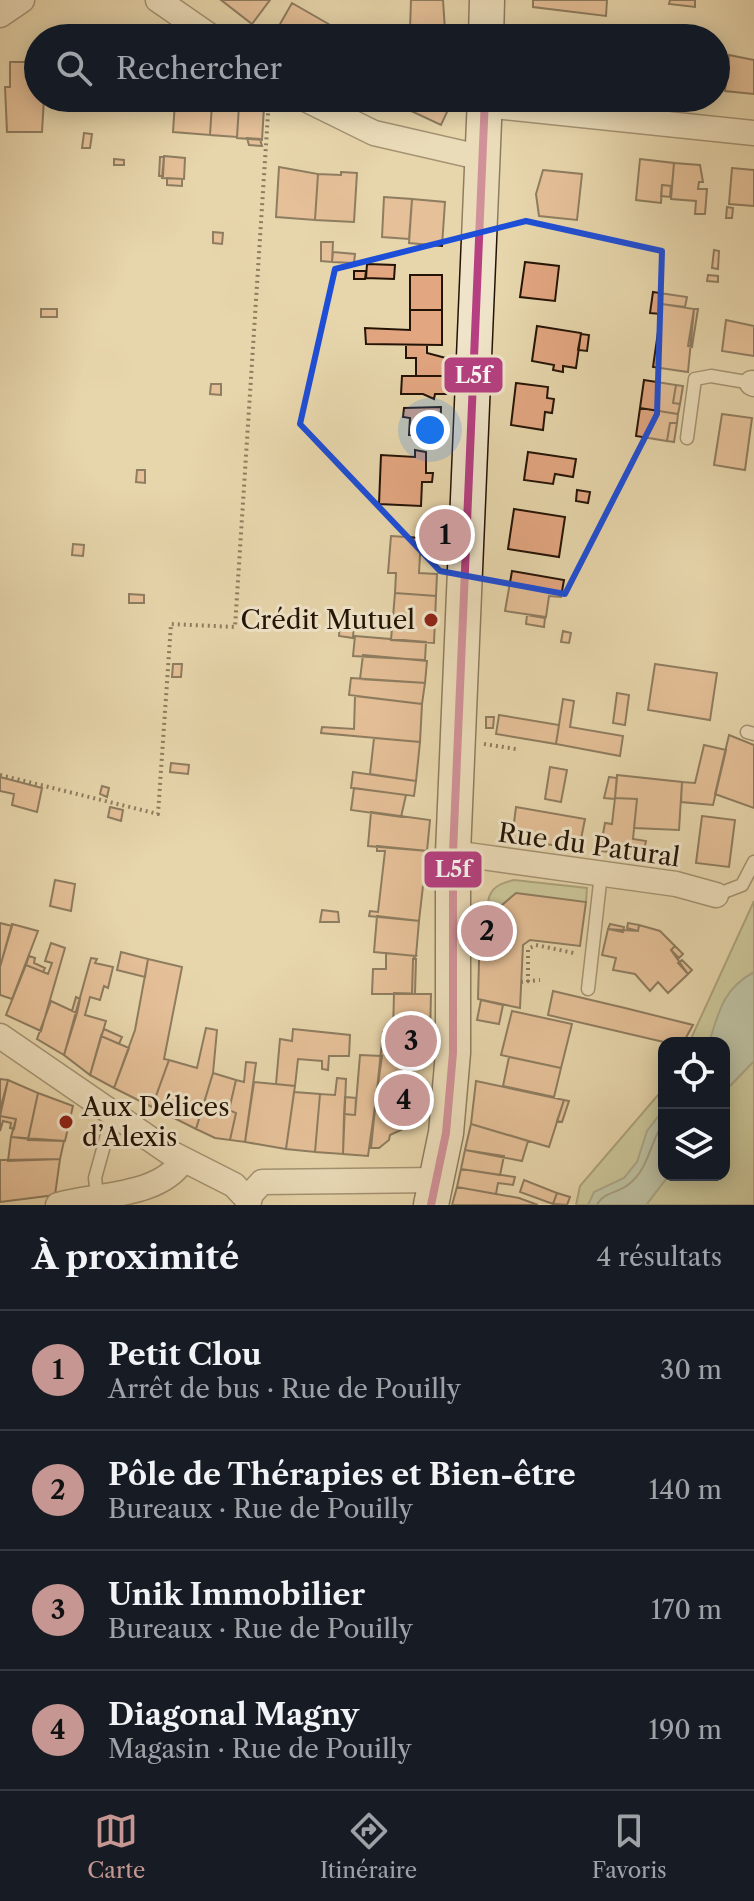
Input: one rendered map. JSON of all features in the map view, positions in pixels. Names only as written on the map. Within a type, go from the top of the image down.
[{"type":"main road","points":[[486,24],[487,0]]},
{"type":"main road","points":[[434,1192],[450,1102],[453,1053],[453,853],[485,112]]},
{"type":"street","points":[[0,15],[22,0]]},
{"type":"street","points":[[158,0],[193,24]]},
{"type":"street","points":[[331,112],[374,133],[483,158]]},
{"type":"street","points":[[577,112],[754,133]]},
{"type":"street","name":"Rue du Patural","points":[[453,853],[676,884],[716,895]]},
{"type":"street","points":[[0,1036],[183,1160],[253,1196],[434,1192]]},
{"type":"street","points":[[153,1185],[170,1176],[183,1160]]},
{"type":"street","points":[[58,1205],[153,1185],[224,1179]]},
{"type":"lane","points":[[687,438],[695,379],[711,376],[753,383]]},
{"type":"lane","points":[[716,895],[742,885],[754,862]]},
{"type":"lane","points":[[588,989],[601,874]]},
{"type":"lane","points":[[97,1195],[95,1178],[104,1107]]},
{"type":"path","points":[[0,775],[158,814],[171,624],[235,627],[268,112]]},
{"type":"path","points":[[528,982],[528,949],[536,945],[592,957]]},
{"type":"path","points":[[521,982],[540,980]]},
{"type":"highlighted area","points":[[526,221],[662,251],[657,414],[565,594],[440,571],[300,424],[335,269]]},
{"type":"green space","points":[[514,880],[587,888],[586,902],[494,912],[488,902],[491,893],[501,884]]},
{"type":"green space","points":[[754,901],[754,1030],[730,1040],[730,1037],[692,1037]]},
{"type":"green space","points":[[754,1061],[754,1205],[646,1205],[664,1181],[730,1181],[730,1086]]},
{"type":"green space","points":[[658,1095],[658,1137],[606,1205],[576,1205],[580,1186]]},
{"type":"water","points":[[754,972],[754,1061],[730,1086],[730,1037],[711,1037],[729,993]]},
{"type":"water","points":[[658,1117],[658,1181],[664,1181],[646,1205],[588,1205],[594,1192],[624,1178],[637,1162],[647,1131]]},
{"type":"building","points":[[221,0],[270,0],[252,24]]},
{"type":"building","points":[[411,0],[443,0],[445,24],[410,24]]},
{"type":"building","points":[[533,0],[607,0],[606,16],[533,7]]},
{"type":"building","points":[[670,0],[695,0],[695,7],[669,4]]},
{"type":"building","points":[[292,3],[329,24],[280,24]]},
{"type":"building","points":[[730,55],[754,60],[754,94],[730,92]]},
{"type":"building","points":[[10,62],[24,62],[24,112],[43,112],[42,132],[7,132],[5,87],[10,87]]},
{"type":"building","points":[[174,112],[211,112],[210,135],[173,132]]},
{"type":"building","points":[[211,112],[239,112],[237,137],[210,135]]},
{"type":"building","points":[[239,112],[264,112],[262,140],[237,138]]},
{"type":"building","points":[[413,112],[447,112],[441,125]]},
{"type":"building","points":[[84,133],[92,134],[90,148],[82,148]]},
{"type":"building","points":[[247,138],[260,139],[262,146],[249,145]]},
{"type":"building","points":[[164,156],[185,158],[184,179],[162,178]]},
{"type":"building","points":[[160,157],[164,157],[163,176],[159,176]]},
{"type":"building","points":[[114,159],[124,160],[124,165],[114,165]]},
{"type":"building","points":[[640,159],[674,163],[672,186],[662,185],[661,203],[636,200]]},
{"type":"building","points":[[674,163],[700,165],[703,182],[699,182],[698,189],[707,189],[705,214],[695,214],[696,201],[671,199]]},
{"type":"building","points":[[279,167],[318,174],[315,220],[276,217]]},
{"type":"building","points":[[732,168],[754,170],[754,206],[729,204]]},
{"type":"building","points":[[543,170],[582,174],[577,220],[539,216],[536,194]]},
{"type":"building","points":[[341,172],[357,173],[354,222],[315,220],[318,174],[341,175]]},
{"type":"building","points":[[167,178],[182,179],[182,186],[167,185]]},
{"type":"building","points":[[662,185],[671,186],[670,197],[661,196]]},
{"type":"building","points":[[384,197],[412,199],[409,239],[382,237]]},
{"type":"building","points":[[412,199],[445,202],[442,246],[409,243]]},
{"type":"building","points":[[727,207],[733,208],[732,218],[726,218]]},
{"type":"building","points":[[213,232],[223,233],[222,244],[213,243]]},
{"type":"building","points":[[321,242],[333,242],[332,262],[321,261]]},
{"type":"building","points":[[714,250],[719,251],[718,269],[712,268]]},
{"type":"building","points":[[333,252],[355,254],[354,263],[332,262]]},
{"type":"building","points":[[525,262],[559,266],[555,301],[520,297]]},
{"type":"building","points":[[367,264],[395,265],[394,279],[366,278]]},
{"type":"building","points":[[354,271],[366,271],[365,279],[354,279]]},
{"type":"building","points":[[410,275],[442,275],[442,310],[410,310]]},
{"type":"building","points":[[708,275],[718,276],[718,282],[707,281]]},
{"type":"building","points":[[653,292],[687,297],[685,307],[662,304],[661,314],[650,313]]},
{"type":"building","points":[[662,304],[694,309],[688,372],[653,367]]},
{"type":"building","points":[[41,309],[57,309],[57,317],[41,317]]},
{"type":"building","points":[[694,309],[698,309],[692,347],[688,346]]},
{"type":"building","points":[[410,310],[442,310],[442,345],[366,344],[365,328],[410,330]]},
{"type":"building","points":[[726,320],[754,326],[754,356],[722,351]]},
{"type":"building","points":[[537,326],[581,333],[576,368],[563,366],[563,372],[553,370],[554,365],[532,361]]},
{"type":"building","points":[[581,334],[589,335],[587,351],[578,350]]},
{"type":"building","points":[[406,345],[427,345],[427,353],[446,358],[446,376],[416,376],[416,358],[406,358]]},
{"type":"building","points":[[402,376],[446,376],[447,394],[435,394],[434,399],[423,394],[401,394]]},
{"type":"building","points":[[644,380],[676,385],[673,403],[680,404],[678,414],[640,408]]},
{"type":"building","points":[[516,383],[548,387],[547,398],[554,399],[552,413],[545,412],[543,430],[511,425]]},
{"type":"building","points":[[211,384],[221,384],[221,395],[210,394]]},
{"type":"building","points":[[676,385],[683,386],[680,404],[673,403]]},
{"type":"building","points":[[441,407],[440,436],[409,435],[410,418],[403,417],[404,408]]},
{"type":"building","points":[[640,408],[678,414],[677,423],[670,423],[667,441],[636,436]]},
{"type":"building","points":[[722,414],[752,418],[745,470],[714,465]]},
{"type":"building","points":[[670,423],[677,423],[674,442],[667,441]]},
{"type":"building","points":[[415,450],[426,452],[426,473],[433,473],[432,482],[422,482],[421,506],[379,504],[381,455],[415,457]]},
{"type":"building","points":[[528,452],[576,459],[573,477],[555,474],[553,484],[524,480]]},
{"type":"building","points":[[137,470],[145,470],[145,483],[136,482]]},
{"type":"building","points":[[577,490],[590,492],[588,503],[576,501]]},
{"type":"building","points":[[514,509],[565,517],[559,557],[508,549]]},
{"type":"building","points":[[391,536],[421,538],[419,573],[437,574],[436,596],[395,593],[396,573],[388,573]]},
{"type":"building","points":[[73,544],[84,545],[83,556],[72,555]]},
{"type":"building","points":[[512,571],[564,580],[561,597],[549,596],[546,617],[505,611]]},
{"type":"building","points":[[395,593],[436,596],[434,643],[391,640]]},
{"type":"building","points":[[129,594],[144,595],[144,603],[129,603]]},
{"type":"building","points":[[527,615],[545,618],[544,627],[526,624]]},
{"type":"building","points":[[340,622],[354,622],[353,638],[339,636]]},
{"type":"building","points":[[563,631],[571,633],[569,643],[561,642]]},
{"type":"building","points":[[355,636],[426,642],[425,660],[353,656]]},
{"type":"building","points":[[363,655],[427,661],[425,683],[360,679]]},
{"type":"building","points":[[173,664],[182,664],[181,677],[172,677]]},
{"type":"building","points":[[655,664],[717,673],[710,720],[648,710]]},
{"type":"building","points":[[351,678],[425,683],[422,704],[349,695]]},
{"type":"building","points":[[617,693],[629,695],[625,725],[613,723]]},
{"type":"building","points":[[355,696],[422,704],[420,742],[321,733],[322,727],[354,729]]},
{"type":"building","points":[[563,699],[574,701],[570,727],[623,736],[620,756],[556,744]]},
{"type":"building","points":[[499,715],[559,725],[556,744],[496,734]]},
{"type":"building","points":[[486,717],[494,717],[493,728],[486,728]]},
{"type":"building","points":[[729,735],[754,745],[754,808],[715,794]]},
{"type":"building","points":[[374,738],[420,742],[416,781],[370,774]]},
{"type":"building","points":[[704,745],[726,750],[713,805],[681,802],[682,782],[695,783]]},
{"type":"building","points":[[171,763],[189,765],[188,774],[170,772]]},
{"type":"building","points":[[550,767],[567,770],[561,802],[545,799]]},
{"type":"building","points":[[353,772],[416,781],[414,796],[351,788]]},
{"type":"building","points":[[617,775],[682,782],[679,830],[634,828],[637,799],[615,798]]},
{"type":"building","points":[[0,777],[42,788],[37,812],[12,805],[14,794],[0,791]]},
{"type":"building","points":[[609,777],[617,778],[615,799],[604,798]]},
{"type":"building","points":[[102,786],[109,788],[107,797],[100,794]]},
{"type":"building","points":[[354,788],[406,795],[401,817],[351,810]]},
{"type":"building","points":[[615,798],[637,799],[633,839],[646,841],[643,856],[600,851],[605,823],[612,824]]},
{"type":"building","points":[[110,807],[123,810],[121,821],[108,817]]},
{"type":"building","points":[[516,807],[585,819],[579,849],[512,839]]},
{"type":"building","points":[[371,812],[430,820],[427,851],[368,846]]},
{"type":"building","points":[[702,816],[735,820],[729,867],[696,863]]},
{"type":"building","points":[[377,846],[427,851],[419,921],[369,916],[370,911],[378,912],[385,851],[377,851]]},
{"type":"building","points":[[55,880],[75,884],[71,911],[50,906]]},
{"type":"building","points":[[516,893],[586,902],[580,946],[530,940],[523,945],[520,1008],[478,999],[480,924]]},
{"type":"building","points":[[322,910],[338,912],[339,922],[320,922]]},
{"type":"building","points":[[377,916],[419,921],[416,956],[374,952]]},
{"type":"building","points":[[0,923],[12,926],[0,967]]},
{"type":"building","points":[[628,923],[639,925],[638,931],[627,928]]},
{"type":"building","points":[[12,924],[38,931],[12,999],[0,995],[0,967]]},
{"type":"building","points":[[610,924],[624,927],[623,932],[608,929]]},
{"type":"building","points":[[639,925],[660,931],[675,946],[671,950],[688,974],[668,993],[658,982],[650,991],[635,974],[613,970],[616,958],[602,955],[608,929],[638,931]]},
{"type":"building","points":[[51,943],[65,948],[41,1031],[6,1015],[26,965],[48,974],[52,963],[45,961]]},
{"type":"building","points":[[675,946],[683,954],[679,958],[671,950]]},
{"type":"building","points":[[121,952],[148,959],[145,977],[117,970]]},
{"type":"building","points":[[386,953],[416,956],[413,959],[412,994],[372,994],[373,969],[386,969]]},
{"type":"building","points":[[29,956],[35,958],[34,963],[45,968],[43,972],[26,965]]},
{"type":"building","points":[[91,958],[97,959],[95,963],[113,967],[108,988],[104,986],[100,1000],[90,997],[85,1015],[106,1021],[90,1075],[64,1055]]},
{"type":"building","points":[[148,959],[182,967],[164,1059],[169,1060],[152,1107],[114,1088],[135,1030]]},
{"type":"building","points":[[413,959],[416,959],[415,994],[412,994]]},
{"type":"building","points":[[682,960],[692,970],[688,974],[678,963]]},
{"type":"building","points":[[553,991],[693,1025],[686,1037],[658,1037],[658,1041],[548,1015]]},
{"type":"building","points":[[394,993],[431,994],[430,1035],[393,1033]]},
{"type":"building","points":[[76,997],[80,999],[77,1013],[72,1011]]},
{"type":"building","points":[[481,1000],[503,1005],[499,1024],[477,1020]]},
{"type":"building","points":[[51,1001],[77,1013],[64,1055],[37,1039]]},
{"type":"building","points":[[512,1011],[572,1024],[561,1068],[501,1055]]},
{"type":"building","points":[[206,1028],[217,1030],[213,1073],[196,1129],[152,1107],[169,1060],[197,1068]]},
{"type":"building","points":[[104,1029],[122,1037],[119,1044],[101,1036]]},
{"type":"building","points":[[293,1029],[350,1035],[349,1056],[329,1056],[328,1070],[322,1069],[322,1061],[298,1059],[295,1086],[276,1084],[280,1039],[292,1041]]},
{"type":"building","points":[[383,1032],[414,1034],[409,1124],[403,1123],[403,1129],[390,1135],[389,1140],[379,1148],[371,1148]]},
{"type":"building","points":[[101,1036],[129,1048],[114,1088],[90,1075]]},
{"type":"building","points":[[360,1055],[382,1056],[368,1156],[343,1154],[344,1114],[355,1115]]},
{"type":"building","points":[[509,1057],[561,1068],[554,1097],[503,1086]]},
{"type":"building","points":[[246,1062],[256,1063],[245,1142],[230,1140],[236,1113],[229,1110],[236,1080],[244,1082]]},
{"type":"building","points":[[213,1073],[236,1080],[229,1110],[236,1113],[230,1140],[215,1138],[196,1129]]},
{"type":"building","points":[[337,1078],[346,1079],[343,1154],[315,1152],[320,1094],[335,1095]]},
{"type":"building","points":[[0,1079],[8,1080],[0,1110]]},
{"type":"building","points":[[8,1080],[38,1093],[28,1139],[11,1137],[16,1119],[0,1116]]},
{"type":"building","points":[[476,1081],[564,1100],[549,1147],[471,1124]]},
{"type":"building","points":[[254,1082],[295,1086],[286,1149],[245,1142]]},
{"type":"building","points":[[294,1092],[320,1094],[315,1152],[286,1149]]},
{"type":"building","points":[[38,1093],[73,1106],[65,1141],[28,1140]]},
{"type":"building","points":[[345,1097],[356,1098],[355,1115],[344,1114]]},
{"type":"building","points":[[564,1100],[569,1101],[562,1122],[557,1121]]},
{"type":"building","points":[[0,1116],[16,1119],[14,1129],[10,1128],[11,1123],[3,1121],[0,1131]]},
{"type":"building","points":[[471,1124],[528,1141],[522,1161],[465,1150]]},
{"type":"building","points":[[11,1137],[64,1141],[60,1159],[8,1161]]},
{"type":"building","points":[[465,1150],[504,1156],[500,1175],[461,1169]]},
{"type":"building","points":[[60,1159],[55,1195],[0,1202],[0,1160]]},
{"type":"building","points":[[461,1169],[515,1177],[513,1185],[498,1183],[496,1194],[457,1187]]},
{"type":"building","points":[[524,1180],[557,1193],[553,1204],[520,1192]]},
{"type":"building","points":[[457,1187],[519,1198],[538,1205],[452,1205]]},
{"type":"building","points":[[557,1193],[570,1197],[567,1205],[553,1204]]},
{"type":"transit line","name":"L5f","points":[[431,1205],[446,1133],[453,1053],[453,853],[484,112]]},
{"type":"place","name":"Petit Clou","points":[[445,535]]},
{"type":"place","name":"Crédit Mutuel","points":[[431,620]]},
{"type":"place","name":"Pôle de Thérapies et Bien-être","points":[[487,931]]},
{"type":"place","name":"Unik Immobilier","points":[[411,1041]]},
{"type":"place","name":"Diagonal Magny","points":[[404,1100]]},
{"type":"place","name":"Aux Délices d’Alexis","points":[[66,1122]]}]
